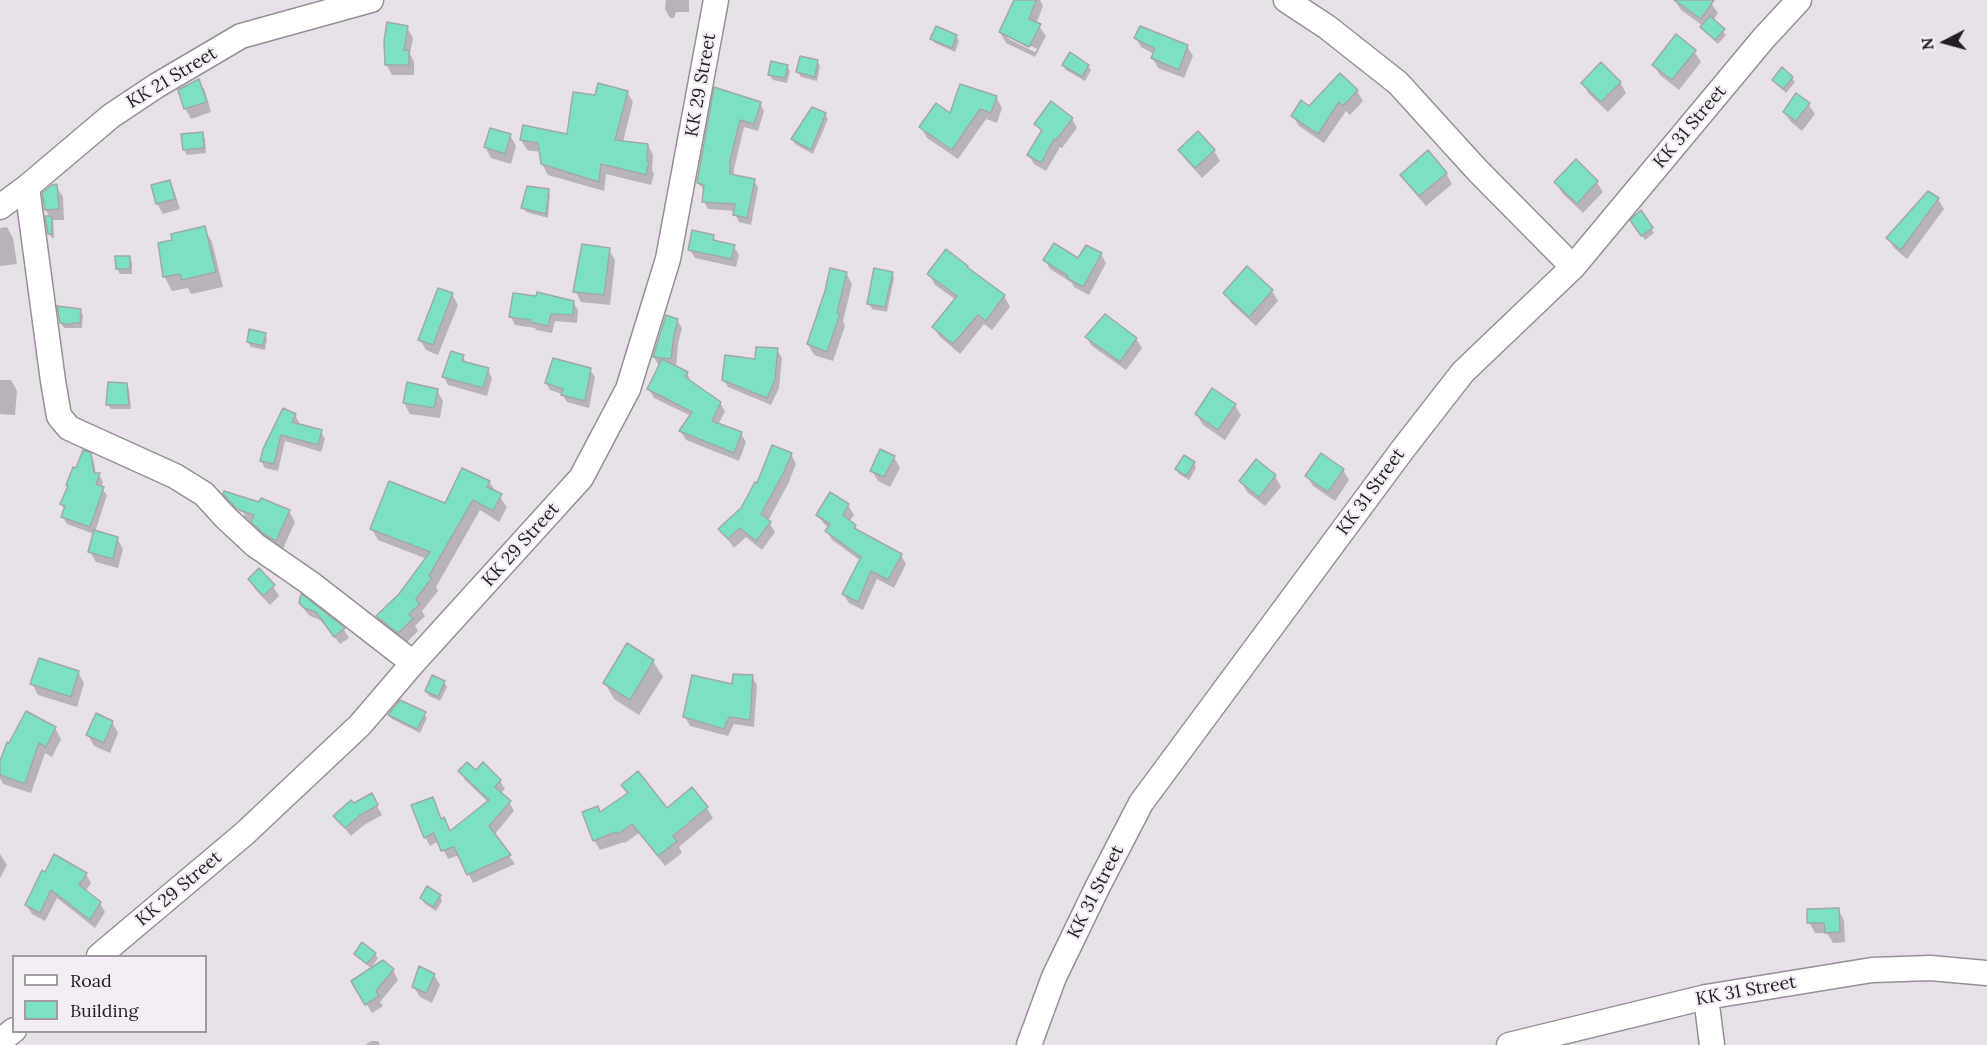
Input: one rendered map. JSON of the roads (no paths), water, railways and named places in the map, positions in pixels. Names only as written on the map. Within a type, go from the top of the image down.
[{"type":"street","name":"KK 21 Street","points":[[0,207],[111,116],[156,86],[241,36],[371,0]]},
{"type":"street","name":"KK 29 Street","points":[[101,955],[244,834],[360,726],[413,663],[581,478],[628,389],[668,259],[716,0]]},
{"type":"street","points":[[1286,0],[1327,27],[1398,83],[1478,171],[1573,267]]},
{"type":"street","name":"KK 31 Street","points":[[1029,1045],[1054,977],[1141,803],[1403,448],[1463,372],[1573,267],[1763,39],[1799,0]]},
{"type":"street","points":[[27,187],[59,416],[69,428],[175,476],[204,494],[255,545],[310,583],[413,663]]},
{"type":"street","name":"KK 31 Street","points":[[1509,1045],[1706,997],[1872,970],[1930,968],[1987,972]]},
{"type":"street","points":[[1706,997],[1712,1045]]},
{"type":"street","points":[[0,1041],[12,1032]]}]
